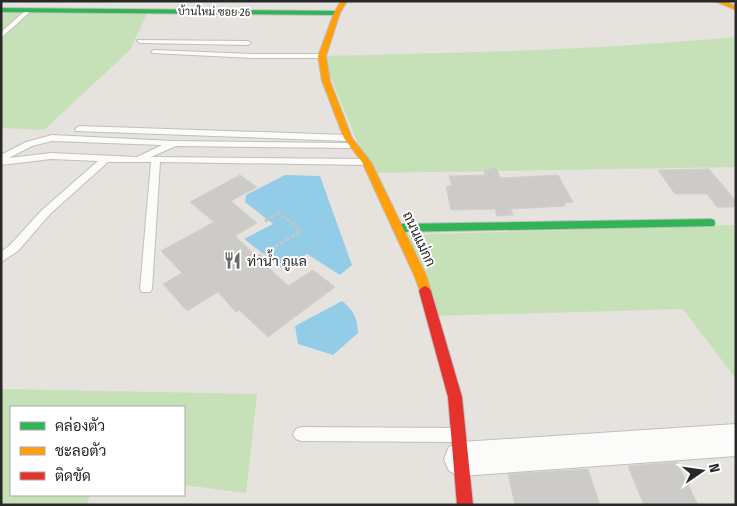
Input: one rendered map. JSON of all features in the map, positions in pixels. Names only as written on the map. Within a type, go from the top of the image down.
[{"type":"street","name":"ถนนแม่กก","points":[[344,1],[337,14],[322,56],[326,80],[350,142],[366,162],[420,275],[455,397],[465,505]]},
{"type":"street","points":[[718,1],[736,8]]},
{"type":"street","name":"บ้านใหม่ ซอย 26","points":[[1,10],[337,14]]},
{"type":"street","points":[[397,228],[710,223]]},
{"type":"street","points":[[460,447],[736,440]]},
{"type":"lane","points":[[1,36],[28,11]]},
{"type":"lane","points":[[241,56],[253,35]]},
{"type":"lane","points":[[140,41],[248,43]]},
{"type":"lane","points":[[154,52],[241,56],[322,56]]},
{"type":"lane","points":[[79,129],[350,142]]},
{"type":"lane","points":[[1,161],[29,144],[52,138],[175,143],[350,142]]},
{"type":"lane","points":[[137,159],[175,143]]},
{"type":"lane","points":[[1,161],[51,156],[156,160],[366,162]]},
{"type":"lane","points":[[1,258],[53,206],[106,159]]},
{"type":"lane","points":[[146,289],[156,160]]},
{"type":"lane","points":[[301,434],[460,447]]},
{"type":"path","points":[[258,257],[301,231],[279,213],[265,221]]},
{"type":"green space","points":[[1,12],[147,14],[130,50],[44,130],[1,128]]},
{"type":"green space","points":[[736,37],[736,167],[370,173],[322,56],[581,48]]},
{"type":"green space","points":[[736,225],[736,379],[683,309],[432,316],[401,235]]},
{"type":"green space","points":[[1,389],[257,394],[246,493],[185,485],[185,406],[10,406],[10,496],[90,496],[87,505],[1,505]]},
{"type":"water","points":[[285,175],[320,176],[352,265],[340,275],[307,254],[283,269],[244,239],[273,224],[245,202],[246,195]]},
{"type":"water","points":[[342,301],[354,315],[358,333],[333,355],[298,344],[295,326]]},
{"type":"building","points":[[496,167],[500,178],[558,175],[573,202],[564,203],[565,206],[511,209],[513,215],[497,216],[495,209],[451,210],[446,186],[452,186],[449,176],[485,175],[484,171]]},
{"type":"building","points":[[709,169],[736,201],[736,207],[717,207],[707,194],[675,194],[658,170]]},
{"type":"building","points":[[240,175],[257,187],[231,201],[257,223],[235,236],[288,286],[313,270],[335,287],[268,337],[239,310],[236,312],[218,292],[187,311],[163,284],[182,273],[161,251],[214,222],[190,202]]},
{"type":"building","points":[[677,462],[698,505],[644,505],[628,466]]},
{"type":"building","points":[[588,469],[600,505],[515,505],[508,474]]},
{"type":"traffic: fast","points":[[1,10],[337,13]]},
{"type":"traffic: fast","points":[[397,228],[710,223]]},
{"type":"traffic: slow","points":[[344,1],[337,13],[322,56],[326,81],[348,138],[366,162],[420,275],[425,291]]},
{"type":"traffic: slow","points":[[718,1],[736,8]]},
{"type":"traffic: jam","points":[[425,291],[455,397],[465,505]]},
{"type":"place","name":"ท่าน้ำ ภูแล","points":[[233,261]]}]
